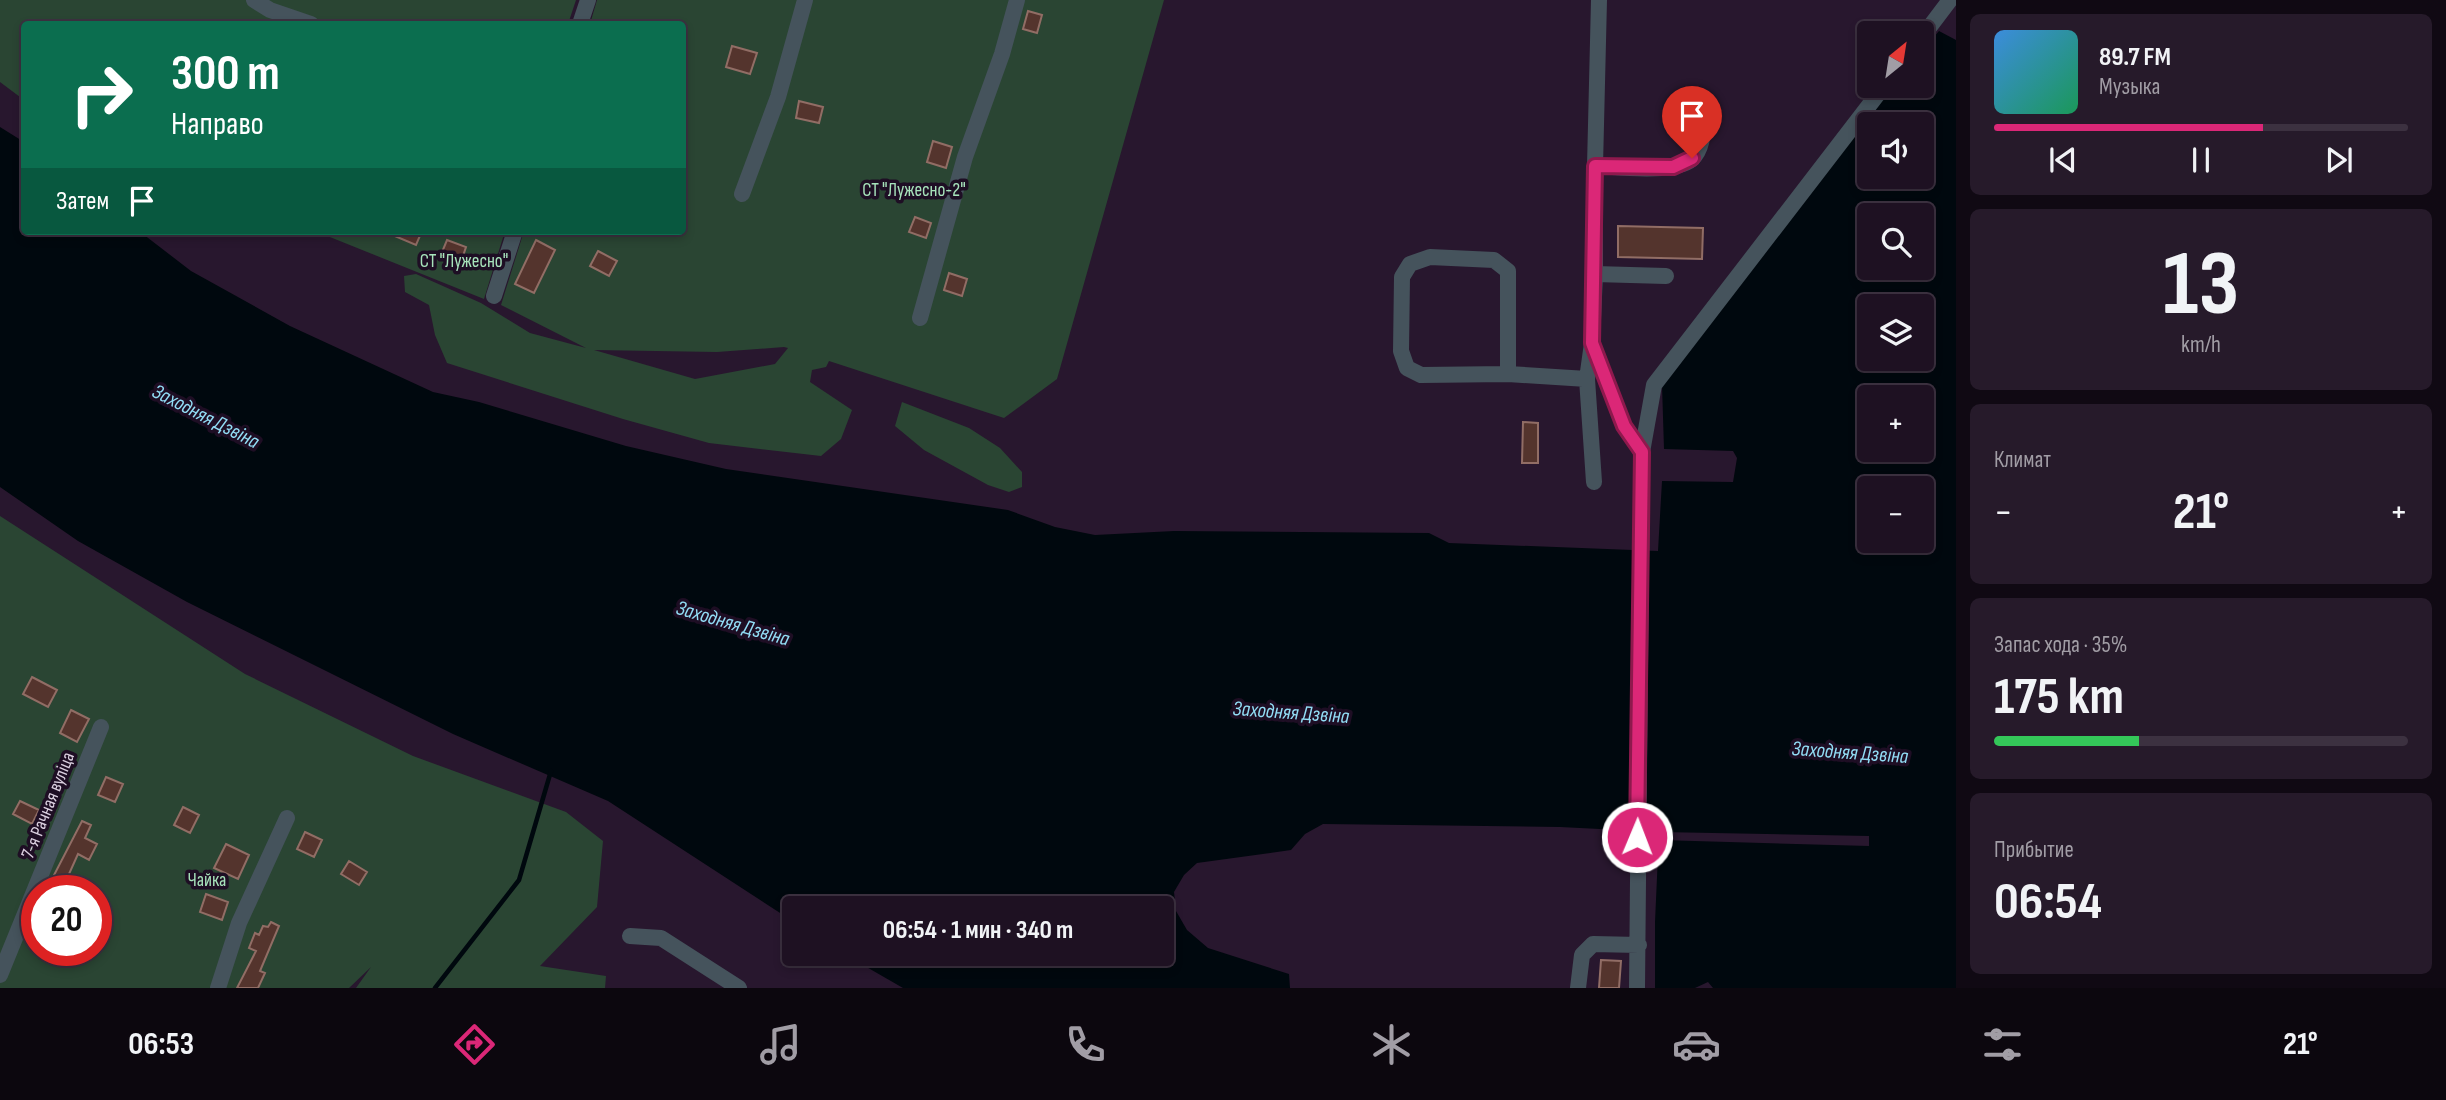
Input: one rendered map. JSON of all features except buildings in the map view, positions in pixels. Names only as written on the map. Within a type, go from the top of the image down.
[{"type":"street","points":[[254,0],[269,11],[302,21]]},
{"type":"street","points":[[581,21],[588,0]]},
{"type":"street","points":[[742,194],[778,97],[805,0]]},
{"type":"street","points":[[920,318],[965,157],[1002,54],[1017,0]]},
{"type":"street","points":[[1594,482],[1587,379],[1592,343],[1595,274],[1599,0]]},
{"type":"street","points":[[1934,21],[1950,0]]},
{"type":"street","points":[[1637,988],[1642,452],[1654,384],[1875,98]]},
{"type":"street","points":[[1595,166],[1673,167],[1692,158],[1703,139],[1704,118]]},
{"type":"street","points":[[494,296],[514,235]]},
{"type":"street","points":[[1508,374],[1508,271],[1494,260],[1430,257],[1410,264],[1402,277],[1401,351],[1407,368],[1421,375],[1508,374],[1587,379]]},
{"type":"street","points":[[1595,274],[1666,276]]},
{"type":"street","points":[[1592,343],[1624,426],[1642,452]]},
{"type":"street","name":"7-я Рачная вуліца","points":[[0,975],[101,727]]},
{"type":"street","points":[[218,988],[239,923],[287,818]]},
{"type":"street","points":[[630,936],[661,938],[739,988]]},
{"type":"street","points":[[1578,988],[1582,955],[1593,944],[1639,945]]},
{"type":"green space","points":[[0,0],[576,0],[569,21],[21,21],[21,98],[0,82]]},
{"type":"green space","name":"СТ \"Лужесно-2\"","points":[[597,0],[1164,0],[1057,379],[1004,418],[829,361],[826,367],[812,370],[810,382],[852,410],[841,439],[821,456],[709,443],[623,419],[447,363],[435,335],[429,305],[405,292],[404,276],[416,274],[481,303],[530,333],[586,348],[501,305],[523,235],[686,235],[686,21],[591,21]],"holes":[[[788,348],[775,364],[695,379],[594,350],[717,352]]]},
{"type":"green space","name":"СТ \"Лужесно\"","points":[[325,235],[504,235],[484,299]]},
{"type":"green space","points":[[902,402],[969,428],[1000,448],[1022,472],[1022,487],[1009,492],[988,485],[924,450],[895,426]]},
{"type":"green space","name":"Чайка","points":[[0,516],[245,674],[413,756],[566,812],[603,841],[597,907],[540,966],[606,976],[605,988],[356,988],[371,967],[349,988],[0,988]]},
{"type":"water","name":"Заходняя Дзвіна","points":[[1939,31],[1956,40],[1956,988],[1713,988],[1708,982],[1695,988],[1655,988],[1659,832],[1560,827],[1323,824],[1305,834],[1291,850],[1197,863],[1184,875],[1174,892],[1176,911],[1187,930],[1208,948],[1289,974],[1290,988],[903,988],[865,966],[1174,966],[1174,896],[782,896],[782,914],[608,801],[453,734],[187,602],[78,541],[0,487],[0,127],[21,140],[21,235],[144,235],[191,271],[290,326],[433,392],[479,402],[626,446],[726,469],[1008,510],[1055,527],[1095,535],[1174,531],[1429,533],[1449,543],[1658,551],[1662,481],[1733,482],[1737,458],[1733,451],[1664,449],[1662,385],[1857,131],[1857,189],[1934,189],[1934,112],[1872,112],[1883,98],[1934,98],[1934,37]]},
{"type":"pier","points":[[1660,832],[1869,836],[1869,846],[1660,840]]},
{"type":"waterway","points":[[435,988],[519,880],[551,771]]},
{"type":"route","points":[[1637,837],[1642,452],[1624,426],[1592,343],[1595,166],[1673,167],[1692,158]]}]
